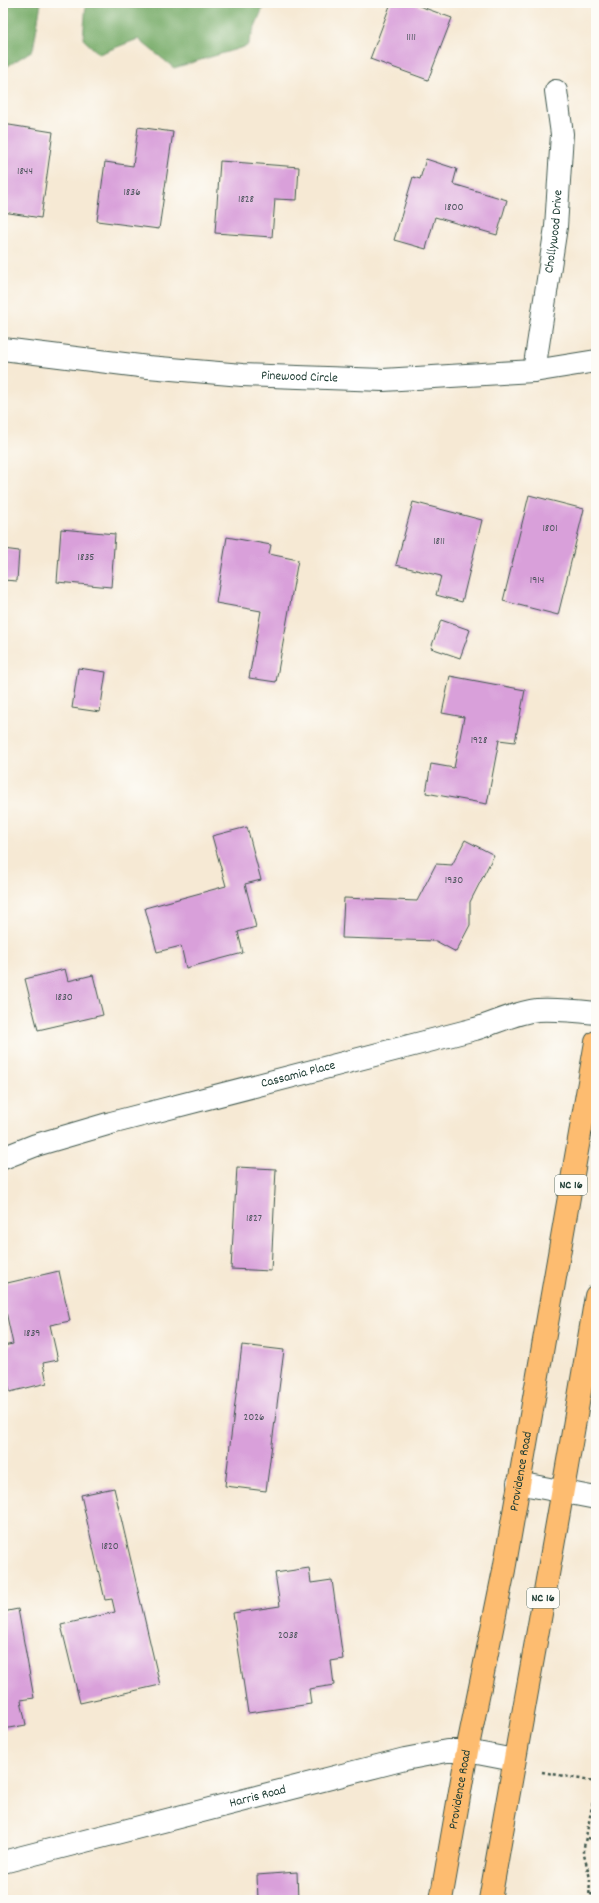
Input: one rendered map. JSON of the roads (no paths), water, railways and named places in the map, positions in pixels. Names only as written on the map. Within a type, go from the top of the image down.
[{"type":"main road","name":"Providence Road","points":[[441,1900],[467,1751],[504,1570],[596,1042]]},
{"type":"main road","name":"NC 16","points":[[490,1900],[537,1629],[564,1492],[596,1296]]},
{"type":"street","name":"Chollywood Drive","points":[[534,371],[556,227],[562,134],[556,92]]},
{"type":"street","name":"Pinewood Circle","points":[[3,349],[148,367],[242,375],[382,380],[534,371],[596,361]]},
{"type":"street","name":"Cassamia Place","points":[[3,1158],[36,1145],[111,1123],[475,1029],[524,1013],[537,1010],[596,1013]]},
{"type":"street","points":[[518,1483],[596,1498]]},
{"type":"street","name":"Harris Road","points":[[3,1862],[405,1758],[447,1751],[467,1751],[514,1760]]}]
